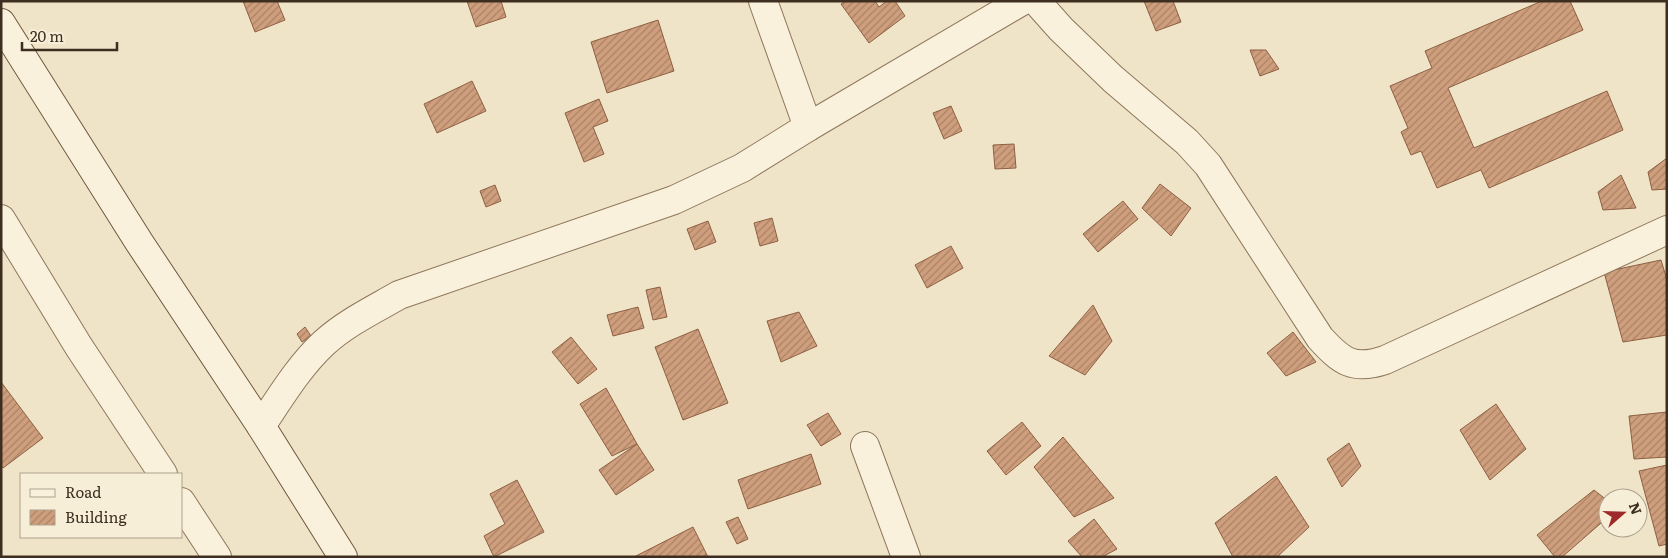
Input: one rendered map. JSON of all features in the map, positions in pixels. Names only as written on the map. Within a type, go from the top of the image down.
[{"type":"street","points":[[763,1],[808,127]]},
{"type":"street","points":[[260,426],[304,365],[322,344],[345,326],[399,295],[674,200],[742,168],[1022,1]]},
{"type":"street","points":[[1036,1],[1061,29],[1113,79],[1187,142],[1208,165],[1320,338],[1343,360],[1354,364],[1361,366],[1371,365],[1385,360],[1667,230]]},
{"type":"street","points":[[1,23],[139,242],[260,426],[343,557]]},
{"type":"street","points":[[1,219],[79,347],[162,473]]},
{"type":"street","points":[[865,446],[906,557]]},
{"type":"street","points":[[182,504],[217,557]]},
{"type":"building","points":[[243,1],[277,1],[285,20],[255,32]]},
{"type":"building","points":[[467,1],[501,1],[506,17],[476,27]]},
{"type":"building","points":[[845,1],[875,1],[879,7],[887,1],[895,1],[905,16],[869,43],[841,4]]},
{"type":"building","points":[[1144,1],[1173,1],[1181,22],[1156,31]]},
{"type":"building","points":[[1542,1],[1570,1],[1583,30],[1448,88],[1474,148],[1607,91],[1623,130],[1489,188],[1481,170],[1437,188],[1421,151],[1411,155],[1401,132],[1408,128],[1390,86],[1432,68],[1425,51]]},
{"type":"building","points":[[658,20],[674,71],[607,93],[591,42]]},
{"type":"building","points":[[1250,50],[1266,50],[1279,69],[1260,76]]},
{"type":"building","points":[[472,81],[486,111],[437,133],[424,104]]},
{"type":"building","points":[[599,99],[608,121],[593,127],[604,154],[584,162],[565,113]]},
{"type":"building","points":[[951,106],[962,131],[944,139],[933,113]]},
{"type":"building","points":[[1014,144],[1016,168],[995,169],[993,145]]},
{"type":"building","points":[[1667,158],[1667,189],[1652,190],[1648,172]]},
{"type":"building","points":[[1621,175],[1636,208],[1603,210],[1598,192]]},
{"type":"building","points":[[1160,184],[1191,208],[1171,236],[1142,208]]},
{"type":"building","points":[[495,185],[501,201],[486,207],[480,191]]},
{"type":"building","points":[[1123,201],[1138,219],[1098,252],[1083,234]]},
{"type":"building","points":[[772,218],[778,241],[760,246],[754,223]]},
{"type":"building","points":[[708,221],[716,242],[695,250],[687,229]]},
{"type":"building","points":[[951,246],[963,268],[927,288],[915,265]]},
{"type":"building","points":[[1661,260],[1667,280],[1667,335],[1623,342],[1604,272]]},
{"type":"building","points":[[660,287],[667,317],[653,320],[646,290]]},
{"type":"building","points":[[1093,305],[1112,341],[1085,375],[1049,356]]},
{"type":"building","points":[[638,307],[644,328],[613,336],[607,315]]},
{"type":"building","points":[[799,312],[817,346],[781,362],[767,321]]},
{"type":"building","points":[[305,327],[311,336],[302,342],[297,334]]},
{"type":"building","points":[[698,329],[728,403],[683,420],[655,347]]},
{"type":"building","points":[[1293,332],[1316,362],[1286,376],[1267,353]]},
{"type":"building","points":[[571,337],[597,369],[578,384],[552,352]]},
{"type":"building","points":[[1,382],[43,438],[3,468],[1,465]]},
{"type":"building","points":[[606,388],[637,444],[612,456],[580,404]]},
{"type":"building","points":[[1496,404],[1526,449],[1490,480],[1460,430]]},
{"type":"building","points":[[1667,412],[1667,457],[1634,459],[1629,416]]},
{"type":"building","points":[[828,413],[841,434],[821,446],[807,425]]},
{"type":"building","points":[[1022,422],[1041,446],[1006,475],[987,451]]},
{"type":"building","points":[[1063,437],[1114,498],[1074,517],[1034,467]]},
{"type":"building","points":[[1349,443],[1361,466],[1342,487],[1327,459]]},
{"type":"building","points":[[637,444],[654,470],[616,495],[599,470]]},
{"type":"building","points":[[811,454],[821,484],[748,509],[738,480]]},
{"type":"building","points":[[1667,465],[1667,544],[1659,546],[1648,505],[1648,488],[1644,488],[1639,471]]},
{"type":"building","points":[[1276,476],[1309,527],[1277,557],[1233,557],[1215,523]]},
{"type":"building","points":[[517,480],[544,532],[494,557],[484,536],[505,524],[490,494]]},
{"type":"building","points":[[1594,490],[1598,493],[1598,526],[1562,557],[1555,557],[1537,535]]},
{"type":"building","points":[[738,517],[748,539],[737,544],[726,522]]},
{"type":"building","points":[[1094,519],[1117,549],[1102,557],[1082,557],[1068,541]]},
{"type":"building","points":[[693,527],[708,557],[634,557]]}]
